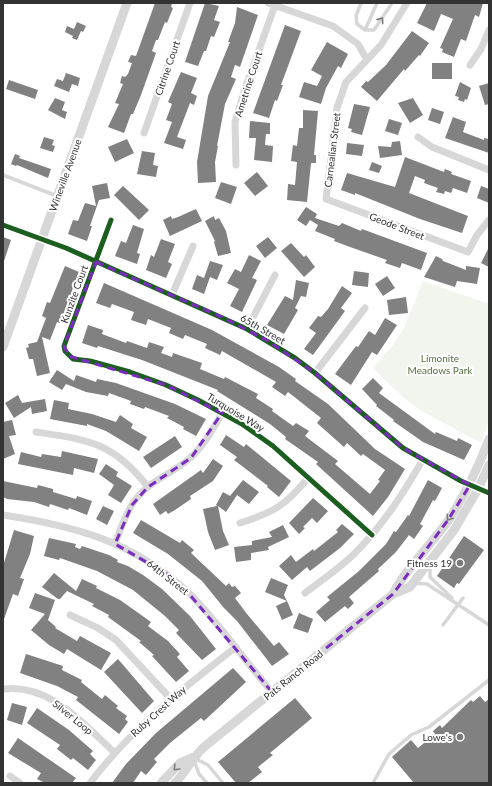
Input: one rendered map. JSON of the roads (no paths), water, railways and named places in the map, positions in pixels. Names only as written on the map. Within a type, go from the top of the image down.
[{"type":"street","name":"Wineville Avenue","points":[[4,343],[127,3]]},
{"type":"street","name":"Citrine Court","points":[[144,133],[190,3]]},
{"type":"street","name":"Carnealian Street","points":[[326,199],[337,108],[346,82],[382,45],[407,3]]},
{"type":"street","points":[[272,4],[333,26],[358,44],[367,60]]},
{"type":"street","name":"Ametrine Court","points":[[236,165],[235,122],[272,4]]},
{"type":"street","points":[[470,65],[482,49],[489,30]]},
{"type":"street","points":[[418,137],[432,147],[489,170]]},
{"type":"street","name":"Geode Street","points":[[326,199],[468,252],[477,235],[489,220]]},
{"type":"street","name":"Kunzite Court","points":[[65,351],[66,340],[111,220]]},
{"type":"street","name":"65th Street","points":[[3,225],[42,239],[96,262],[247,329],[295,358],[315,373],[392,440],[422,461],[489,493]]},
{"type":"street","points":[[172,295],[193,246]]},
{"type":"street","points":[[247,329],[275,275]]},
{"type":"street","points":[[315,373],[365,308]]},
{"type":"street","name":"Turquoise Way","points":[[65,351],[73,359],[90,361],[130,372],[166,385],[222,413],[258,434],[372,535]]},
{"type":"street","points":[[115,544],[125,516],[132,505],[148,487],[191,458],[205,441],[222,413]]},
{"type":"street","points":[[36,432],[81,439],[107,448],[127,462],[148,487]]},
{"type":"street","name":"Pats Ranch Road","points":[[393,594],[401,579],[421,556],[448,520],[470,485],[489,439]]},
{"type":"street","points":[[305,593],[341,566],[372,535],[397,504],[422,461]]},
{"type":"street","name":"Pats Ranch Road","points":[[161,783],[180,763],[194,757],[393,594],[410,587],[454,530],[478,489],[489,464]]},
{"type":"street","points":[[240,523],[266,514],[279,507],[296,493],[308,478]]},
{"type":"street","name":"64th Street","points":[[3,515],[60,525],[115,544],[140,556],[166,574],[190,595],[236,647],[272,692]]},
{"type":"street","points":[[70,615],[98,628],[116,640],[170,698]]},
{"type":"street","name":"Ruby Crest Way","points":[[90,783],[114,752],[170,698],[236,647]]},
{"type":"street","name":"Silver Loop","points":[[3,689],[22,689],[40,694],[57,702],[114,752]]},
{"type":"street","name":"Pats Ranch Road","points":[[175,783],[182,776],[194,757]]},
{"type":"street","points":[[10,776],[20,783]]},
{"type":"lane","points":[[361,3],[356,16],[357,24],[365,30],[374,30],[392,3]]},
{"type":"lane","points":[[365,30],[377,3]]},
{"type":"lane","points":[[3,175],[58,196]]},
{"type":"lane","points":[[430,562],[430,577],[458,604]]},
{"type":"lane","points":[[413,582],[427,584],[489,625]]},
{"type":"lane","points":[[443,625],[463,598]]},
{"type":"lane","points":[[373,783],[389,754],[411,735],[429,727],[489,680]]},
{"type":"lane","points":[[194,757],[199,774],[207,783]]},
{"type":"lane","points":[[194,757],[208,765],[223,783]]},
{"type":"place","name":"Fitness 19","points":[[460,563]]},
{"type":"place","name":"Lowe's","points":[[460,737]]},
{"type":"park label","name":"Limonite Meadows Park","points":[[440,364]]}]
